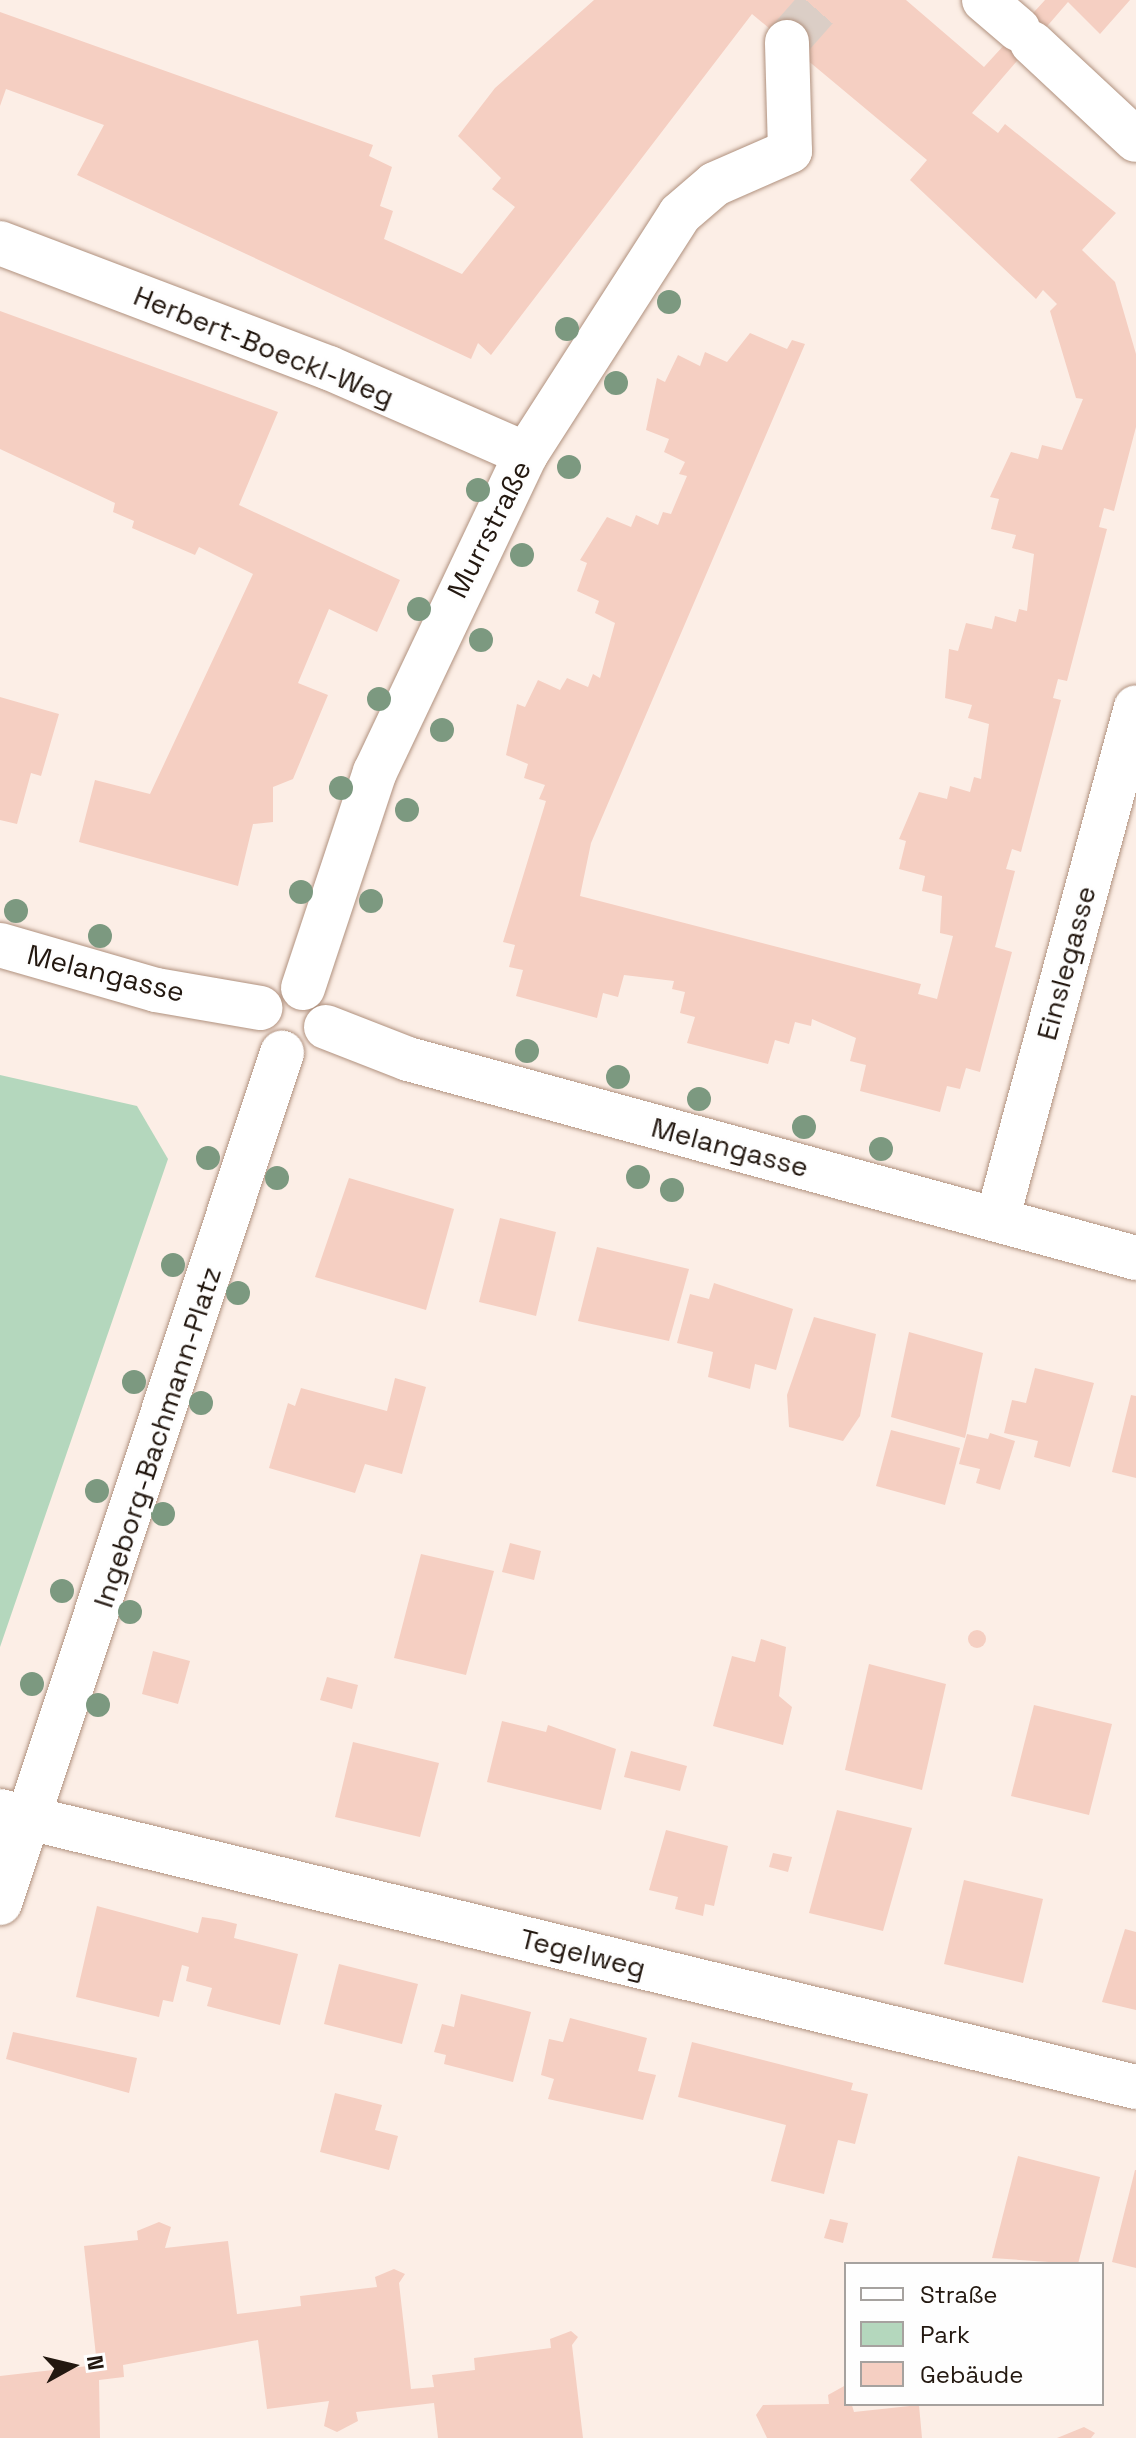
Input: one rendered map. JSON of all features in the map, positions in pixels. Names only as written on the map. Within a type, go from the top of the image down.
[{"type":"street","points":[[984,0],[1136,140]]},
{"type":"street","name":"Murrstraße","points":[[303,988],[375,772],[526,454],[680,214],[715,184],[790,151],[787,42]]},
{"type":"street","name":"Herbert-Boeckl-Weg","points":[[0,243],[329,368],[526,454]]},
{"type":"street","name":"Einslegasse","points":[[997,1220],[1136,707]]},
{"type":"street","name":"Melangasse","points":[[0,945],[156,990],[260,1008]]},
{"type":"street","points":[[282,988],[303,988],[324,1008],[326,1027],[314,1047],[282,1053],[264,1040],[260,1008],[282,988]]},
{"type":"street","name":"Melangasse","points":[[326,1027],[408,1059],[1136,1258]]},
{"type":"street","name":"Ingeborg-Bachmann-Platz","points":[[0,1903],[14,1815],[282,1053]]},
{"type":"street","name":"Tegelweg","points":[[14,1815],[1136,2087]]},
{"type":"green space","points":[[0,1075],[137,1106],[168,1159],[0,1647]]},
{"type":"building","points":[[594,0],[906,0],[984,67],[1045,0],[1130,0],[1100,34],[1068,2],[972,113],[998,133],[1005,124],[1116,213],[1082,250],[1115,282],[1136,354],[1136,427],[1114,511],[1104,508],[1099,527],[1107,529],[1067,681],[1058,679],[1053,698],[1061,700],[1021,852],[1012,849],[1006,869],[1015,871],[995,947],[1012,952],[980,1072],[966,1068],[960,1089],[947,1086],[940,1112],[860,1091],[866,1065],[850,1061],[856,1038],[812,1019],[811,1026],[795,1022],[789,1044],[775,1040],[768,1064],[687,1043],[695,1017],[680,1013],[685,992],[672,989],[674,981],[624,975],[618,997],[603,993],[597,1018],[516,996],[523,970],[509,967],[515,945],[503,942],[546,801],[539,799],[545,785],[524,778],[528,764],[506,755],[517,704],[525,707],[538,680],[560,690],[567,678],[588,687],[593,674],[600,678],[615,623],[595,613],[599,601],[577,591],[587,563],[580,560],[607,517],[631,527],[636,515],[658,525],[663,512],[671,514],[687,476],[679,474],[685,462],[664,452],[669,439],[646,430],[657,378],[665,382],[678,355],[700,366],[705,352],[727,362],[750,333],[787,349],[792,340],[805,344],[591,843],[580,896],[921,984],[918,994],[937,999],[953,936],[940,933],[942,896],[922,891],[925,876],[899,869],[906,841],[899,839],[919,792],[947,799],[950,786],[970,792],[974,777],[981,779],[989,724],[968,718],[972,705],[945,698],[949,649],[958,651],[966,623],[992,629],[995,616],[1016,622],[1019,609],[1027,611],[1034,554],[1012,548],[1016,535],[991,529],[999,499],[990,497],[1011,452],[1038,459],[1042,445],[1062,450],[1083,399],[1076,398],[1050,311],[1057,304],[1043,290],[1036,299],[910,180],[927,160],[752,14],[491,355],[478,343],[471,359],[77,175],[104,125],[6,89],[0,106],[0,12],[373,145],[369,156],[392,167],[380,206],[393,211],[384,239],[462,274],[515,207],[492,189],[501,178],[458,136],[495,88]]},
{"type":"building","points":[[0,311],[278,412],[239,505],[400,580],[377,632],[329,609],[298,683],[328,695],[293,779],[273,787],[273,822],[253,824],[238,886],[79,842],[95,780],[150,794],[253,574],[199,547],[195,555],[132,528],[134,521],[113,512],[115,503],[0,449]]},
{"type":"building","points":[[0,697],[59,714],[41,776],[31,773],[17,824],[0,820]]},
{"type":"building","points":[[349,1178],[454,1209],[426,1310],[315,1277]]},
{"type":"building","points":[[500,1218],[556,1232],[536,1316],[479,1302]]},
{"type":"building","points":[[597,1247],[689,1269],[669,1341],[578,1321]]},
{"type":"building","points":[[714,1283],[793,1309],[776,1370],[755,1364],[750,1389],[708,1377],[713,1352],[677,1343],[690,1294],[709,1299]]},
{"type":"building","points":[[814,1317],[876,1334],[860,1416],[843,1441],[789,1427],[787,1395]]},
{"type":"building","points":[[909,1332],[983,1353],[965,1438],[891,1417]]},
{"type":"building","points":[[1035,1368],[1094,1383],[1070,1467],[1034,1457],[1038,1441],[1004,1433],[1012,1400],[1026,1403]]},
{"type":"building","points":[[395,1378],[426,1387],[402,1474],[365,1464],[355,1493],[269,1468],[288,1403],[295,1406],[301,1388],[387,1411]]},
{"type":"building","points":[[1131,1395],[1136,1396],[1136,1478],[1112,1472]]},
{"type":"building","points":[[891,1430],[960,1448],[945,1505],[876,1486]]},
{"type":"building","points":[[990,1433],[1015,1441],[1000,1490],[976,1483],[980,1469],[959,1464],[967,1434],[988,1439]]},
{"type":"building","points":[[510,1543],[541,1551],[534,1580],[502,1572]]},
{"type":"building","points":[[421,1554],[494,1571],[466,1675],[394,1658]]},
{"type":"building","points":[[973,1630],[981,1630],[986,1639],[984,1646],[973,1648],[968,1643],[968,1635]]},
{"type":"building","points":[[761,1639],[786,1647],[779,1696],[792,1707],[783,1745],[713,1726],[732,1656],[755,1662]]},
{"type":"building","points":[[153,1651],[190,1661],[178,1704],[142,1694]]},
{"type":"building","points":[[869,1664],[946,1684],[922,1790],[845,1770]]},
{"type":"building","points":[[327,1677],[358,1685],[352,1709],[320,1700]]},
{"type":"building","points":[[1034,1705],[1112,1724],[1089,1815],[1011,1796]]},
{"type":"building","points":[[502,1721],[546,1732],[548,1725],[616,1749],[601,1810],[487,1782]]},
{"type":"building","points":[[353,1742],[439,1763],[420,1837],[335,1817]]},
{"type":"building","points":[[631,1751],[687,1766],[680,1791],[624,1777]]},
{"type":"building","points":[[837,1810],[912,1828],[883,1931],[809,1913]]},
{"type":"building","points":[[666,1830],[728,1846],[714,1906],[705,1904],[703,1916],[675,1909],[678,1897],[649,1890]]},
{"type":"building","points":[[773,1853],[792,1857],[788,1872],[769,1867]]},
{"type":"building","points":[[964,1880],[1043,1899],[1023,1983],[944,1964]]},
{"type":"building","points":[[97,1906],[198,1933],[202,1917],[221,1920],[237,1924],[234,1938],[298,1954],[280,2025],[207,2006],[212,1988],[186,1981],[189,1967],[182,1965],[173,2002],[163,2000],[159,2017],[76,1997]]},
{"type":"building","points":[[1125,1929],[1136,1932],[1136,2010],[1102,2002]]},
{"type":"building","points":[[339,1964],[418,1984],[402,2044],[324,2024]]},
{"type":"building","points":[[461,1994],[531,2012],[513,2082],[444,2064],[446,2055],[434,2052],[442,2024],[454,2027]]},
{"type":"building","points":[[570,2018],[647,2038],[638,2071],[656,2075],[643,2120],[548,2099],[554,2079],[541,2075],[549,2039],[563,2042]]},
{"type":"building","points":[[13,2032],[137,2058],[129,2093],[6,2059]]},
{"type":"building","points":[[692,2042],[853,2083],[851,2090],[868,2094],[855,2144],[838,2140],[824,2194],[771,2181],[786,2125],[678,2097]]},
{"type":"building","points":[[335,2093],[382,2105],[375,2130],[398,2136],[389,2170],[320,2152]]},
{"type":"building","points":[[1018,2156],[1100,2177],[1079,2262],[992,2258]]},
{"type":"building","points":[[1136,2170],[1136,2268],[1112,2262]]},
{"type":"building","points":[[830,2219],[848,2223],[843,2243],[824,2238]]},
{"type":"building","points":[[159,2222],[171,2227],[165,2248],[228,2241],[237,2314],[301,2306],[300,2296],[377,2287],[375,2277],[394,2269],[405,2274],[399,2283],[411,2389],[434,2387],[432,2375],[475,2370],[474,2358],[551,2348],[550,2339],[571,2331],[578,2337],[572,2345],[583,2438],[438,2438],[434,2403],[356,2412],[358,2421],[337,2432],[324,2426],[329,2401],[267,2409],[258,2340],[123,2365],[124,2377],[99,2380],[100,2438],[0,2438],[0,2376],[97,2365],[84,2246],[138,2240],[137,2231]]},
{"type":"building","points":[[844,2386],[844,2406],[852,2406],[854,2412],[919,2406],[922,2438],[767,2438],[756,2415],[763,2405],[829,2404],[828,2395]]},
{"type":"building","points":[[1084,2427],[1095,2433],[1091,2438],[1057,2438]]},
{"type":"tunnel","points":[[787,42],[824,0]]}]
